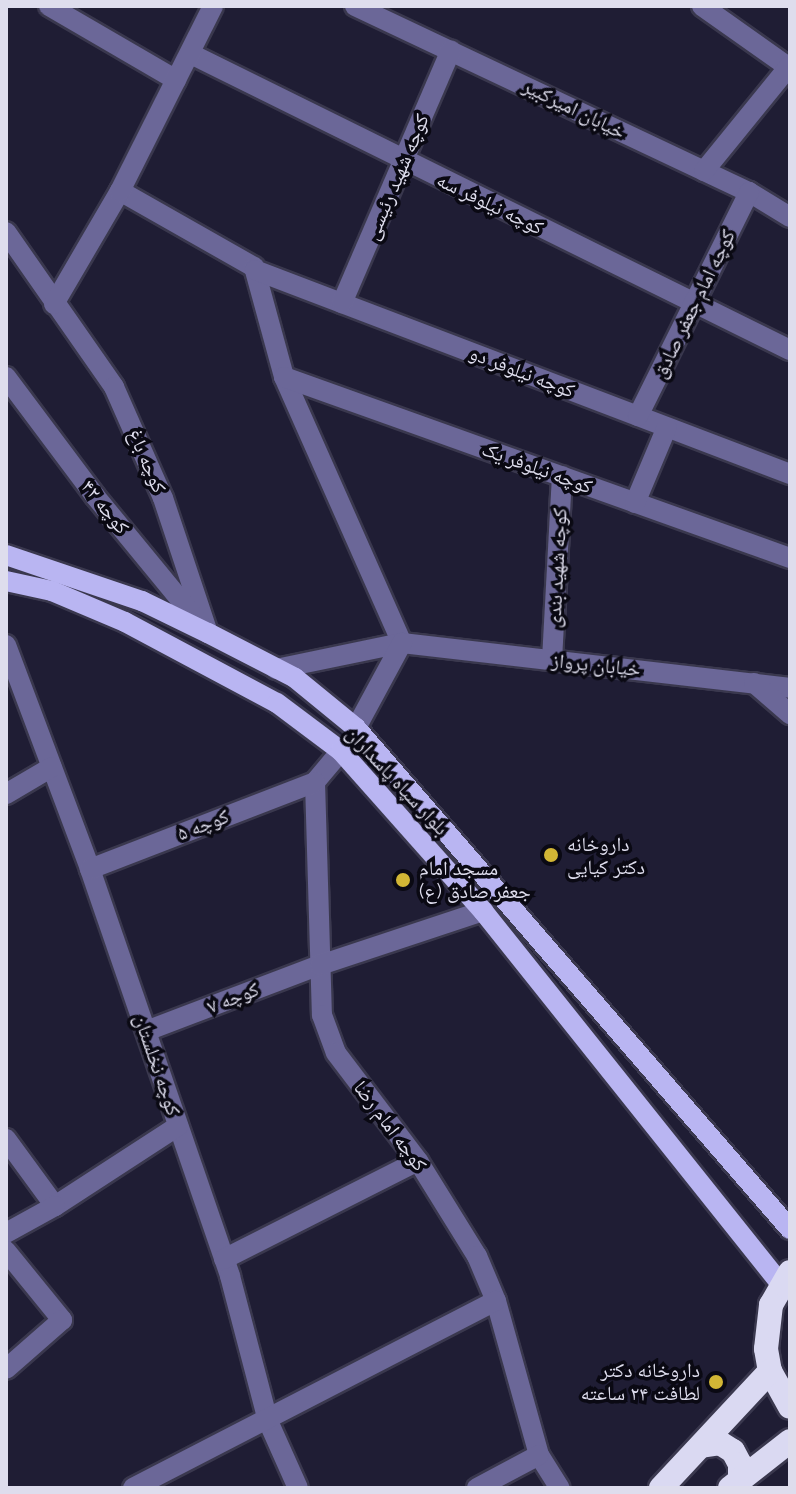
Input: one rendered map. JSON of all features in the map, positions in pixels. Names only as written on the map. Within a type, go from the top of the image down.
[{"type":"highway","points":[[786,1278],[766,1326],[770,1371],[790,1407]]},
{"type":"highway","points":[[661,1488],[770,1371]]},
{"type":"highway","points":[[735,1483],[790,1441]]},
{"type":"highway","points":[[701,1446],[720,1443],[733,1451],[740,1464],[735,1483]]},
{"type":"main road","name":"بلوار سپاه پاسداران","points":[[6,555],[142,601],[208,633],[295,678],[356,728],[790,1229]]},
{"type":"main road","name":"بلوار سپاه پاسداران","points":[[6,581],[52,591],[125,622],[277,703],[341,751],[483,911],[786,1278]]},
{"type":"street","points":[[49,6],[176,80]]},
{"type":"street","points":[[54,304],[120,191],[213,6]]},
{"type":"street","name":"خیابان امیرکبیر","points":[[355,6],[749,192],[790,217]]},
{"type":"street","points":[[702,6],[789,66],[704,171]]},
{"type":"street","name":"کوچه شهید رئیسی","points":[[342,303],[451,50]]},
{"type":"street","name":"کوچه نیلوفر سه","points":[[191,54],[790,350]]},
{"type":"street","name":"کوچه نیلوفر دو","points":[[120,191],[255,270],[790,474]]},
{"type":"street","name":"کوچه امام جعفر صادق","points":[[638,416],[749,192]]},
{"type":"street","name":"کوچه باغ","points":[[6,232],[114,387],[163,498],[208,633]]},
{"type":"street","points":[[255,270],[284,377],[402,643],[356,728]]},
{"type":"street","name":"کوچه ۴۲","points":[[6,377],[95,496],[208,633]]},
{"type":"street","name":"کوچه نیلوفر یک","points":[[284,377],[790,558]]},
{"type":"street","points":[[635,503],[667,427]]},
{"type":"street","name":"کوچه شهید بندی","points":[[552,660],[562,476]]},
{"type":"street","name":"خیابان پرواز","points":[[276,669],[402,643],[790,688]]},
{"type":"street","name":"کوچه نخلستان","points":[[6,645],[90,869],[224,1259],[268,1421],[298,1488]]},
{"type":"street","points":[[754,682],[790,714]]},
{"type":"street","points":[[315,782],[341,751]]},
{"type":"street","points":[[6,794],[52,767]]},
{"type":"street","name":"کوچه ۵","points":[[90,869],[315,782]]},
{"type":"street","name":"کوچه امام رضا","points":[[315,782],[322,1015],[336,1053],[418,1161],[477,1256],[496,1301],[539,1455],[560,1488]]},
{"type":"street","name":"کوچه ۷","points":[[146,1031],[320,965],[483,911]]},
{"type":"street","points":[[6,1233],[55,1206],[178,1126]]},
{"type":"street","points":[[6,1139],[55,1206]]},
{"type":"street","points":[[224,1259],[418,1161]]},
{"type":"street","points":[[6,1251],[62,1320],[6,1369]]},
{"type":"street","points":[[133,1488],[496,1301]]},
{"type":"street","points":[[477,1488],[539,1455]]},
{"type":"place","name":"داروخانه دکتر کیایی","points":[[551,855]]},
{"type":"place","name":"مسجد امام جعفر صادق (ع)","points":[[403,880]]},
{"type":"place","name":"داروخانه دکتر لطافت ۲۴ ساعته","points":[[716,1382]]}]
